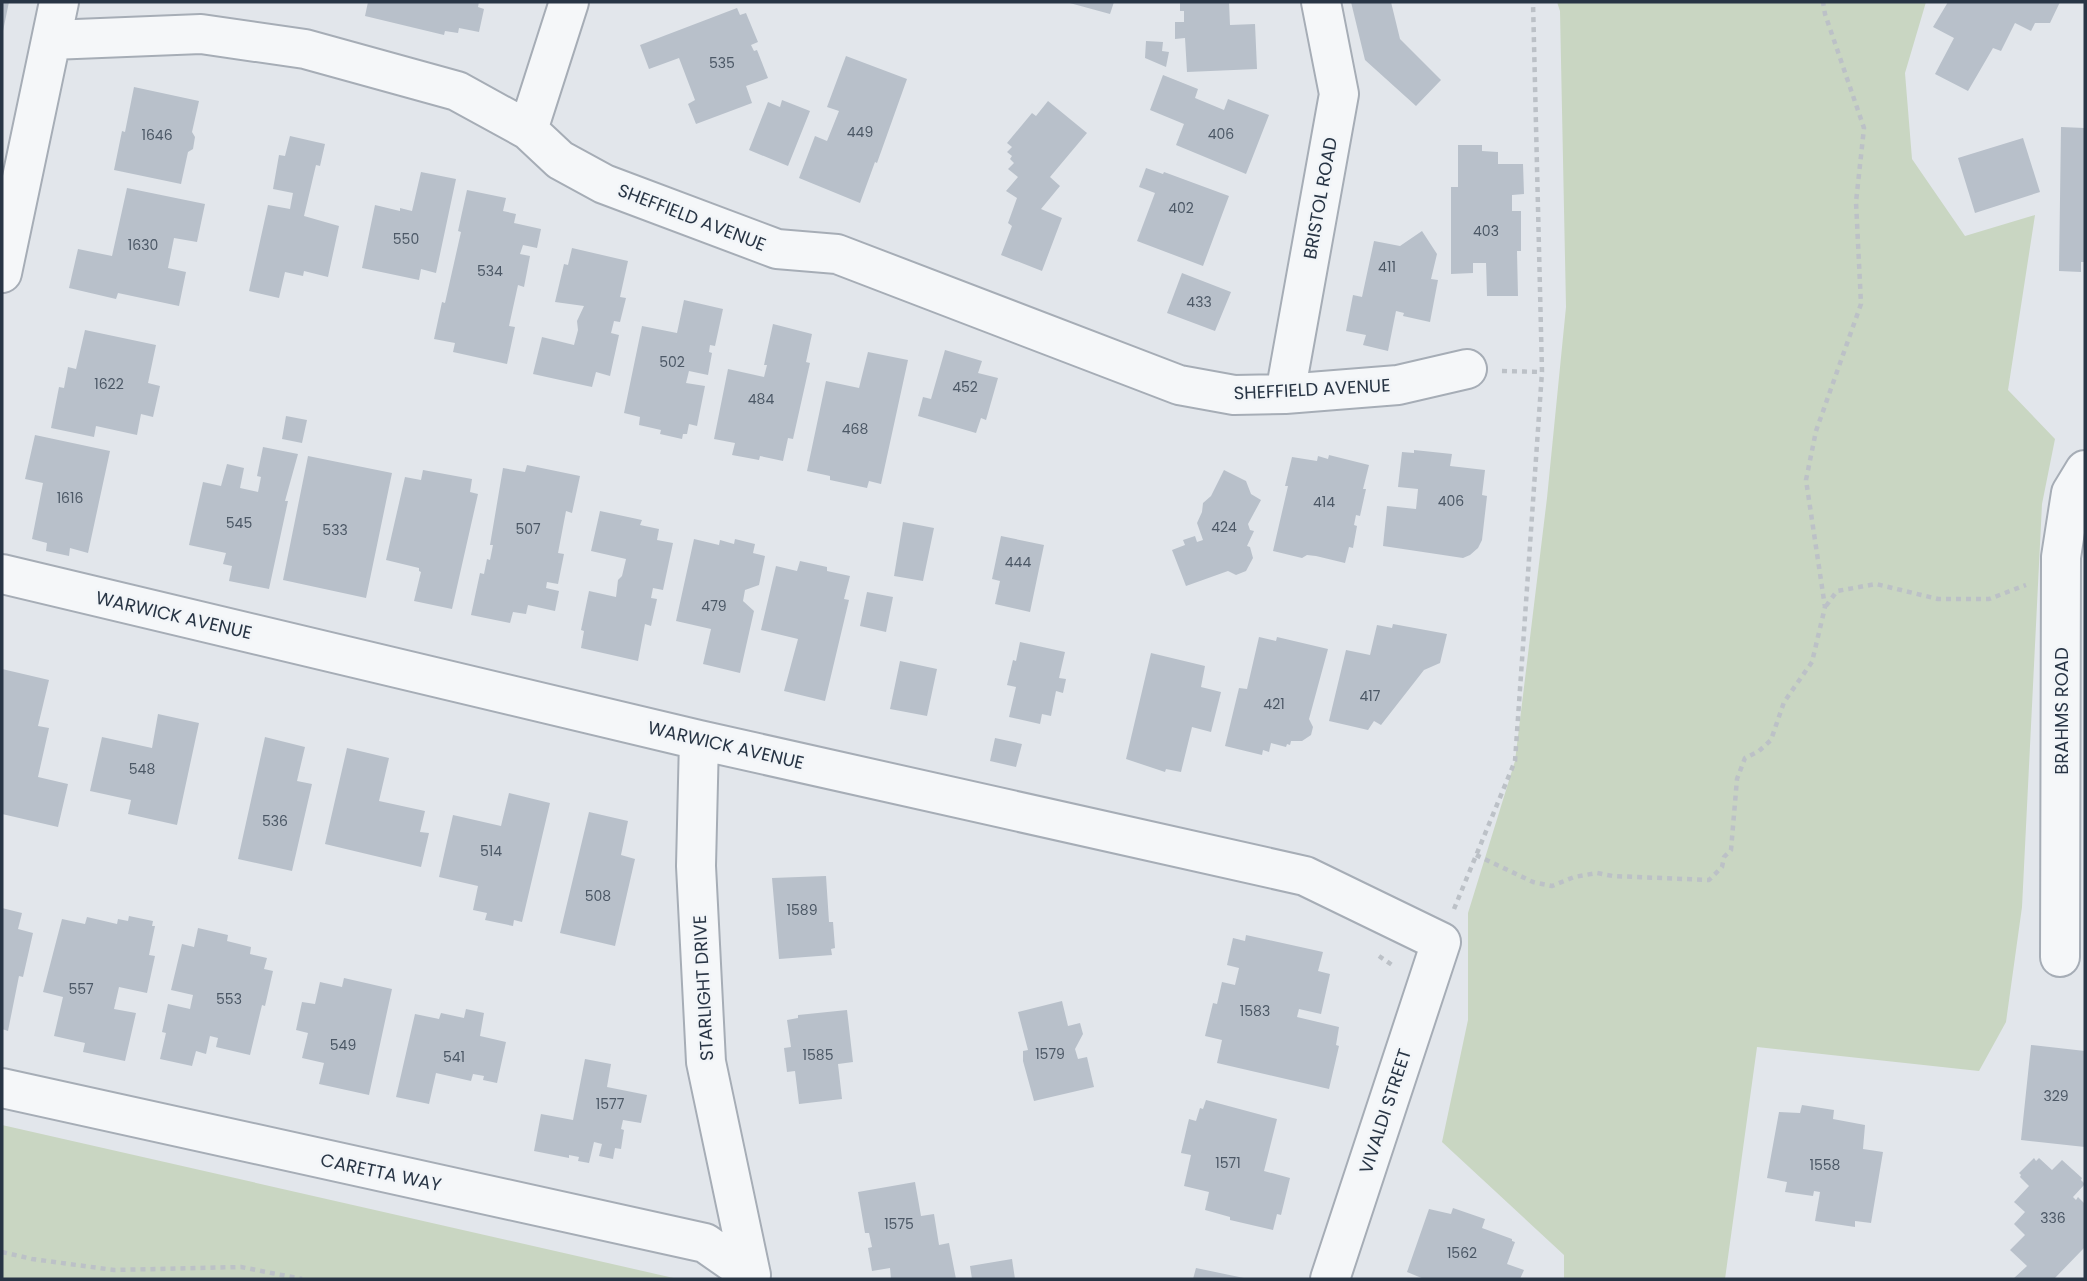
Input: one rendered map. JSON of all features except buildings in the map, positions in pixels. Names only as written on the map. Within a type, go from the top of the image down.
[{"type":"street","points":[[2,273],[59,2]]},
{"type":"street","points":[[528,130],[569,2]]},
{"type":"street","name":"BRISTOL ROAD","points":[[1285,394],[1339,94],[1321,2]]},
{"type":"street","name":"SHEFFIELD AVENUE","points":[[51,40],[201,34],[305,49],[457,91],[528,130],[560,160],[604,184],[777,249],[837,254],[1179,385],[1234,395],[1285,394],[1398,385],[1467,369]]},
{"type":"street","name":"BRAHMS ROAD","points":[[2060,957],[2061,557],[2071,493],[2085,470]]},
{"type":"street","name":"WARWICK AVENUE","points":[[2,574],[699,740],[1305,876],[1441,942]]},
{"type":"street","name":"STARLIGHT DRIVE","points":[[699,740],[696,866],[706,1062],[751,1275]]},
{"type":"street","name":"VIVALDI STREET","points":[[1330,1279],[1441,942]]},
{"type":"street","name":"CARETTA WAY","points":[[2,1088],[705,1243],[751,1275]]},
{"type":"path","points":[[1441,942],[1515,761],[1542,372],[1533,2]]},
{"type":"path","points":[[1476,855],[1533,882],[1552,886],[1574,877],[1597,873],[1709,880],[1722,867],[1724,857],[1731,850],[1737,779],[1745,758],[1759,751],[1771,740],[1784,702],[1812,662],[1825,607],[1806,480],[1816,431],[1861,304],[1856,202],[1864,128],[1823,2]]},
{"type":"path","points":[[1825,607],[1838,591],[1876,584],[1938,599],[1989,599],[2061,571]]},
{"type":"path","points":[[1376,954],[1397,968]]},
{"type":"path","points":[[2,1252],[32,1259],[114,1270],[241,1267],[302,1279]]},
{"type":"green space","points":[[1557,2],[1926,2],[1905,73],[1912,159],[1965,236],[2035,215],[2008,390],[2055,439],[2042,504],[2022,907],[2006,1022],[1979,1071],[1757,1047],[1725,1279],[1564,1279],[1564,1255],[1442,1142],[1468,1020],[1468,913],[1515,761],[1547,498],[1566,307],[1560,11]]},
{"type":"green space","points":[[2,1125],[678,1279],[2,1279]]}]
